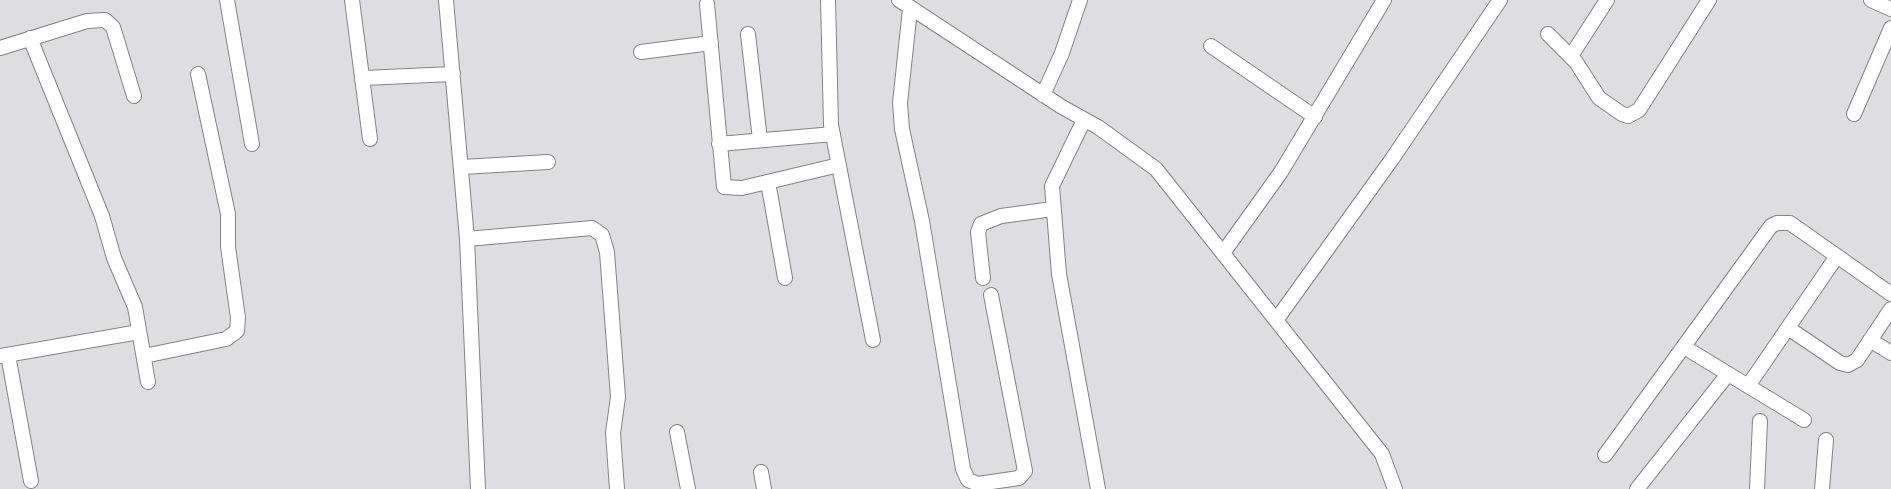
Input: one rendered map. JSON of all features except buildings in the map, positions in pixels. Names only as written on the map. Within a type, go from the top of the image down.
[{"type":"street","points":[[227,0],[252,144]]},
{"type":"street","points":[[352,0],[370,139]]},
{"type":"street","points":[[446,0],[467,239],[478,489]]},
{"type":"street","points":[[828,0],[833,134],[873,340]]},
{"type":"street","points":[[1043,95],[1062,53],[1080,0]]},
{"type":"street","points":[[1223,253],[1281,172],[1384,0]]},
{"type":"street","points":[[1277,319],[1392,159],[1500,0]]},
{"type":"street","points":[[1571,56],[1607,0]]},
{"type":"street","points":[[1548,34],[1571,56],[1599,98],[1622,114],[1634,114],[1709,0]]},
{"type":"street","points":[[1871,0],[1891,9]]},
{"type":"street","points":[[707,4],[724,187],[733,190],[839,165]]},
{"type":"street","points":[[905,4],[1156,169],[1382,454],[1395,489]]},
{"type":"street","points":[[905,4],[900,104],[902,129],[922,221],[963,468],[968,480],[978,484],[1019,478],[1025,471],[991,295]]},
{"type":"street","points":[[0,48],[87,21],[105,20],[113,27],[134,96]]},
{"type":"street","points":[[1854,114],[1891,28]]},
{"type":"street","points":[[748,34],[760,140]]},
{"type":"street","points":[[30,38],[102,216],[114,258],[135,307],[148,382]]},
{"type":"street","points":[[641,52],[711,43]]},
{"type":"street","points":[[1211,46],[1315,117]]},
{"type":"street","points":[[144,356],[226,339],[237,332],[238,318],[228,247],[228,214],[198,74]]},
{"type":"street","points":[[363,78],[453,74]]},
{"type":"street","points":[[1084,120],[1052,186],[1059,274],[1098,489]]},
{"type":"street","points":[[719,144],[833,134]]},
{"type":"street","points":[[462,167],[548,162]]},
{"type":"street","points":[[768,182],[785,278]]},
{"type":"street","points":[[983,278],[978,232],[981,225],[1001,216],[1053,209]]},
{"type":"street","points":[[1605,455],[1771,226],[1777,223],[1790,224],[1891,294]]},
{"type":"street","points":[[467,239],[592,228],[602,235],[607,252],[618,397],[614,433],[617,489]]},
{"type":"street","points":[[1748,386],[1836,256]]},
{"type":"street","points":[[1788,328],[1840,363],[1848,364],[1857,360],[1891,309]]},
{"type":"street","points":[[31,481],[4,356],[139,332]]},
{"type":"street","points":[[1870,340],[1891,353]]},
{"type":"street","points":[[1684,346],[1804,420]]},
{"type":"street","points":[[1637,489],[1728,374]]},
{"type":"street","points":[[1757,489],[1760,421]]},
{"type":"street","points":[[677,432],[688,489]]},
{"type":"street","points":[[1822,489],[1826,440]]},
{"type":"street","points":[[761,472],[764,489]]}]
